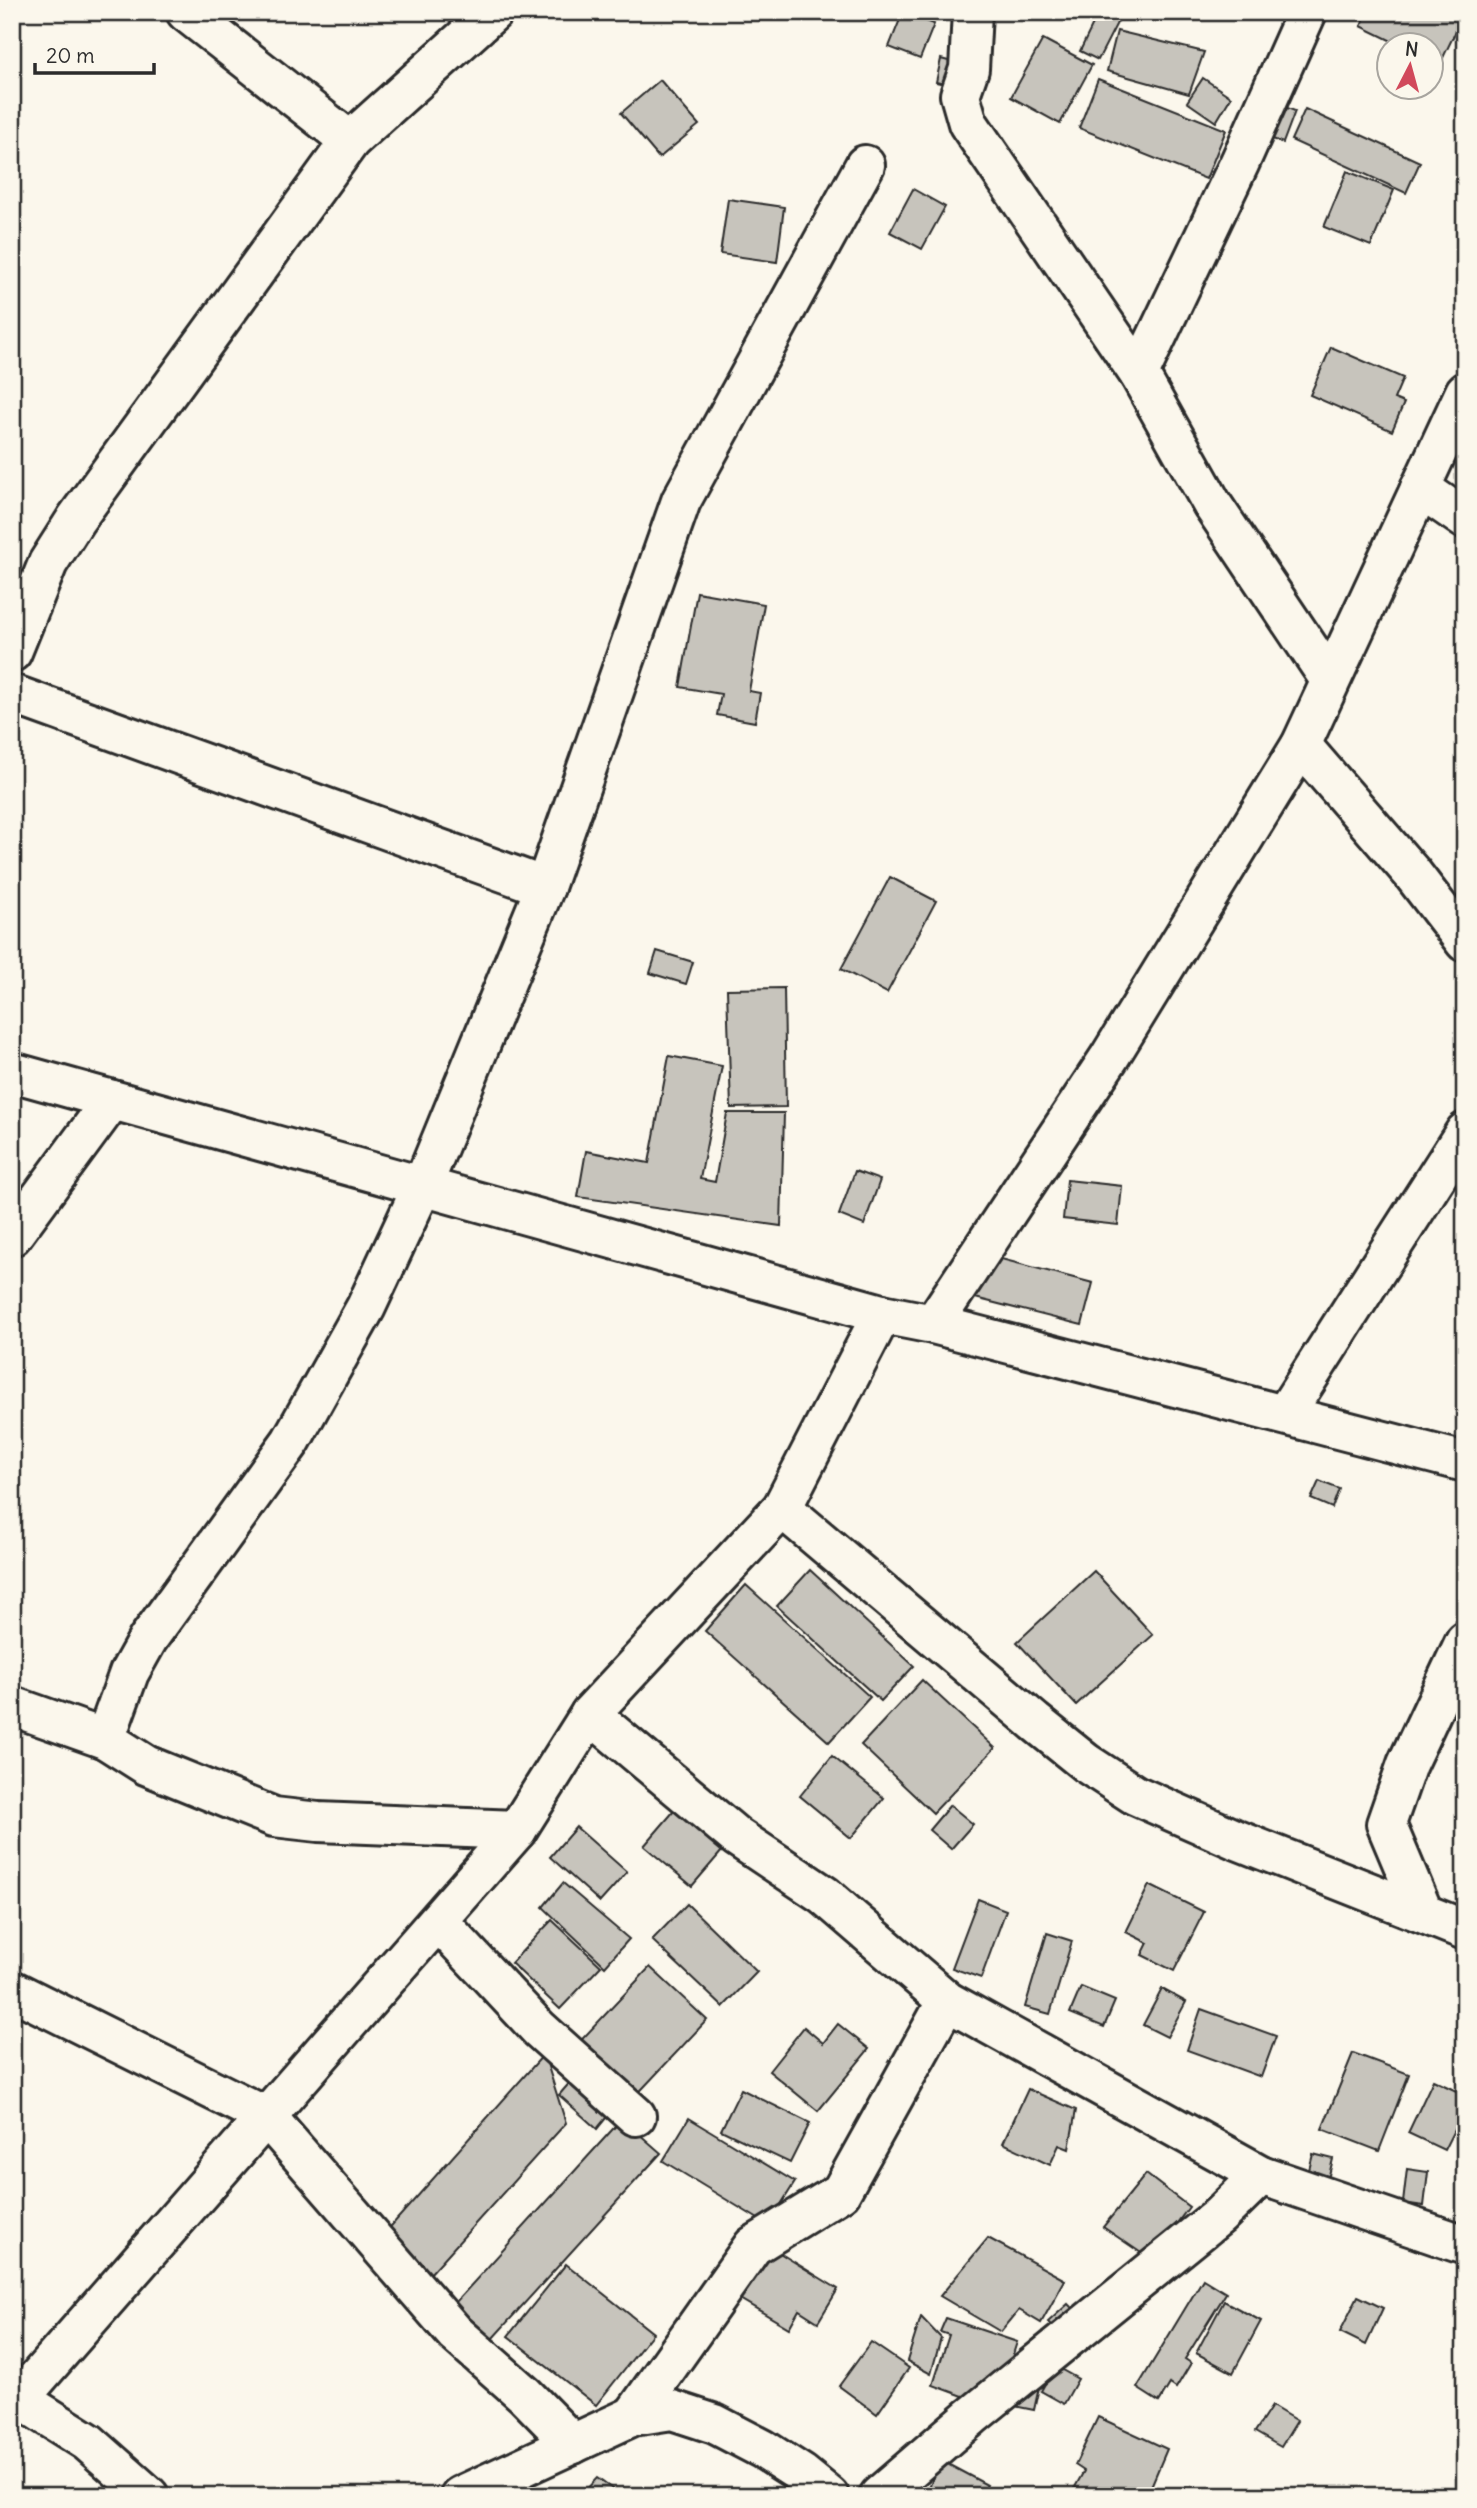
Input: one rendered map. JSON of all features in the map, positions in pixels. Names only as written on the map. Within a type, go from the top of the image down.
[{"type":"street","points":[[186,12],[350,141]]},
{"type":"street","points":[[12,652],[48,563],[76,519],[350,141],[493,12]]},
{"type":"street","points":[[972,12],[969,69],[960,95],[968,123],[1139,374],[1212,504],[1330,680]]},
{"type":"street","points":[[1139,374],[1240,162],[1307,12]]},
{"type":"street","points":[[105,1739],[129,1673],[148,1640],[291,1441],[366,1307],[422,1187],[545,887],[681,501],[865,165]]},
{"type":"street","points":[[933,1324],[1109,1058],[1301,746],[1465,393]]},
{"type":"street","points":[[1420,488],[1465,519]]},
{"type":"street","points":[[12,694],[545,887]]},
{"type":"street","points":[[1301,746],[1412,873],[1465,942]]},
{"type":"street","points":[[12,1072],[882,1314],[933,1324],[1465,1461]]},
{"type":"street","points":[[12,1236],[112,1100]]},
{"type":"street","points":[[1285,1414],[1465,1132]]},
{"type":"street","points":[[149,2496],[88,2442],[15,2397],[267,2117],[517,1830],[590,1714],[782,1508],[882,1314]]},
{"type":"street","points":[[782,1508],[1035,1722],[1086,1763],[1135,1796],[1235,1839],[1465,1930]]},
{"type":"street","points":[[1423,1912],[1386,1824],[1407,1764],[1465,1641]]},
{"type":"street","points":[[12,1706],[105,1739],[146,1765],[274,1817],[318,1822],[517,1830]]},
{"type":"street","points":[[590,1714],[737,1837],[824,1895],[947,2001],[1261,2175],[1465,2245]]},
{"type":"street","points":[[439,1922],[539,2029],[636,2116]]},
{"type":"street","points":[[12,1990],[267,2117],[454,2333],[525,2395],[573,2444]]},
{"type":"street","points":[[633,2416],[753,2246],[841,2192],[947,2001]]},
{"type":"street","points":[[879,2496],[972,2416],[1219,2216],[1261,2175]]},
{"type":"street","points":[[460,2496],[633,2416],[672,2410],[715,2424],[763,2449],[802,2474],[829,2496]]},
{"type":"building","points":[[903,12],[934,24],[920,59],[889,47]]},
{"type":"building","points":[[1099,12],[1119,19],[1098,60],[1080,51]]},
{"type":"building","points":[[1368,12],[1465,12],[1446,52],[1446,32],[1376,33],[1361,26]]},
{"type":"building","points":[[1117,31],[1204,52],[1189,94],[1107,71]]},
{"type":"building","points":[[1043,39],[1092,65],[1060,124],[1011,97]]},
{"type":"building","points":[[941,59],[963,65],[957,87],[936,82]]},
{"type":"building","points":[[1203,78],[1231,97],[1216,122],[1187,102]]},
{"type":"building","points":[[1098,79],[1226,130],[1206,179],[1079,128]]},
{"type":"building","points":[[660,80],[699,125],[659,158],[621,113]]},
{"type":"building","points":[[1270,101],[1295,111],[1283,143],[1257,133]]},
{"type":"building","points":[[1305,109],[1420,162],[1406,193],[1291,140]]},
{"type":"building","points":[[1347,171],[1394,190],[1371,246],[1324,227]]},
{"type":"building","points":[[913,189],[945,207],[922,249],[890,232]]},
{"type":"building","points":[[728,199],[784,207],[777,262],[720,254]]},
{"type":"building","points":[[1331,347],[1403,378],[1394,399],[1404,403],[1392,431],[1310,395]]},
{"type":"building","points":[[697,592],[764,604],[749,691],[760,693],[755,722],[717,715],[721,694],[680,687]]},
{"type":"building","points":[[890,877],[936,901],[887,993],[841,969]]},
{"type":"building","points":[[657,951],[693,962],[686,984],[650,973]]},
{"type":"building","points":[[784,988],[786,1107],[731,1108],[727,989]]},
{"type":"building","points":[[669,1056],[722,1066],[700,1179],[715,1182],[727,1113],[784,1113],[781,1226],[578,1197],[586,1151],[649,1163]]},
{"type":"building","points":[[855,1171],[880,1180],[864,1225],[839,1215]]},
{"type":"building","points":[[1067,1180],[1122,1186],[1118,1225],[1063,1219]]},
{"type":"building","points":[[986,1255],[1093,1283],[1082,1325],[975,1298]]},
{"type":"building","points":[[1319,1481],[1339,1489],[1332,1508],[1311,1499]]},
{"type":"building","points":[[810,1570],[914,1666],[881,1701],[777,1606]]},
{"type":"building","points":[[1094,1571],[1153,1635],[1076,1705],[1017,1642]]},
{"type":"building","points":[[746,1585],[870,1697],[829,1742],[705,1631]]},
{"type":"building","points":[[922,1680],[995,1748],[933,1813],[861,1745]]},
{"type":"building","points":[[832,1756],[884,1798],[851,1838],[800,1796]]},
{"type":"building","points":[[680,1804],[728,1844],[692,1886],[644,1846]]},
{"type":"building","points":[[950,1805],[973,1824],[951,1849],[929,1830]]},
{"type":"building","points":[[576,1827],[627,1872],[600,1902],[550,1857]]},
{"type":"building","points":[[563,1883],[629,1939],[605,1966],[543,1907]]},
{"type":"building","points":[[1149,1885],[1204,1912],[1174,1971],[1142,1955],[1148,1943],[1126,1932]]},
{"type":"building","points":[[978,1899],[1006,1910],[981,1978],[952,1968]]},
{"type":"building","points":[[687,1904],[757,1972],[723,2007],[652,1940]]},
{"type":"building","points":[[552,1920],[601,1966],[560,2009],[511,1963]]},
{"type":"building","points":[[1047,1933],[1072,1941],[1050,2014],[1025,2007]]},
{"type":"building","points":[[650,1967],[707,2020],[628,2104],[571,2051]]},
{"type":"building","points":[[1081,1987],[1115,2001],[1104,2027],[1070,2013]]},
{"type":"building","points":[[1162,1989],[1186,2002],[1167,2037],[1143,2025]]},
{"type":"building","points":[[1201,2009],[1276,2036],[1261,2077],[1187,2050]]},
{"type":"building","points":[[838,2024],[869,2049],[818,2111],[769,2071],[804,2027],[823,2043]]},
{"type":"building","points":[[1353,2053],[1409,2074],[1379,2151],[1322,2129]]},
{"type":"building","points":[[544,2054],[566,2123],[430,2274],[384,2234]]},
{"type":"building","points":[[572,2080],[610,2113],[597,2129],[559,2095]]},
{"type":"building","points":[[1433,2080],[1465,2095],[1465,2108],[1444,2150],[1408,2133]]},
{"type":"building","points":[[741,2089],[810,2123],[790,2163],[721,2130]]},
{"type":"building","points":[[1028,2089],[1076,2110],[1069,2149],[1059,2145],[1050,2165],[1003,2143]]},
{"type":"building","points":[[689,2118],[795,2182],[768,2225],[663,2161]]},
{"type":"building","points":[[622,2119],[661,2153],[492,2339],[454,2304]]},
{"type":"building","points":[[1313,2154],[1333,2159],[1328,2179],[1308,2174]]},
{"type":"building","points":[[1407,2169],[1428,2172],[1424,2206],[1403,2203]]},
{"type":"building","points":[[1146,2174],[1189,2207],[1150,2259],[1103,2227]]},
{"type":"building","points":[[988,2238],[1065,2280],[1041,2323],[1019,2310],[1001,2332],[940,2296]]},
{"type":"building","points":[[765,2244],[838,2289],[818,2322],[799,2310],[789,2328],[733,2295]]},
{"type":"building","points":[[566,2264],[653,2333],[596,2405],[508,2336]]},
{"type":"building","points":[[1203,2279],[1226,2293],[1185,2359],[1191,2363],[1176,2388],[1170,2384],[1159,2402],[1137,2388]]},
{"type":"building","points":[[1358,2296],[1383,2308],[1366,2345],[1340,2332]]},
{"type":"building","points":[[1224,2301],[1261,2321],[1233,2373],[1196,2353]]},
{"type":"building","points":[[1068,2304],[1081,2317],[1061,2336],[1048,2322]]},
{"type":"building","points":[[921,2317],[941,2338],[931,2374],[907,2361]]},
{"type":"building","points":[[946,2318],[1017,2342],[1002,2388],[982,2403],[933,2385],[949,2335],[940,2332]]},
{"type":"building","points":[[871,2342],[909,2368],[877,2414],[839,2386]]},
{"type":"building","points":[[1055,2366],[1078,2379],[1064,2404],[1041,2391]]},
{"type":"building","points":[[1041,2378],[1034,2410],[1014,2406]]},
{"type":"building","points":[[1272,2406],[1297,2421],[1281,2447],[1255,2432]]},
{"type":"building","points":[[1098,2417],[1167,2449],[1147,2496],[1091,2496],[1075,2487],[1084,2471],[1075,2465]]},
{"type":"building","points":[[940,2460],[987,2485],[981,2496],[926,2495]]},
{"type":"building","points":[[597,2478],[622,2496],[580,2496]]}]
